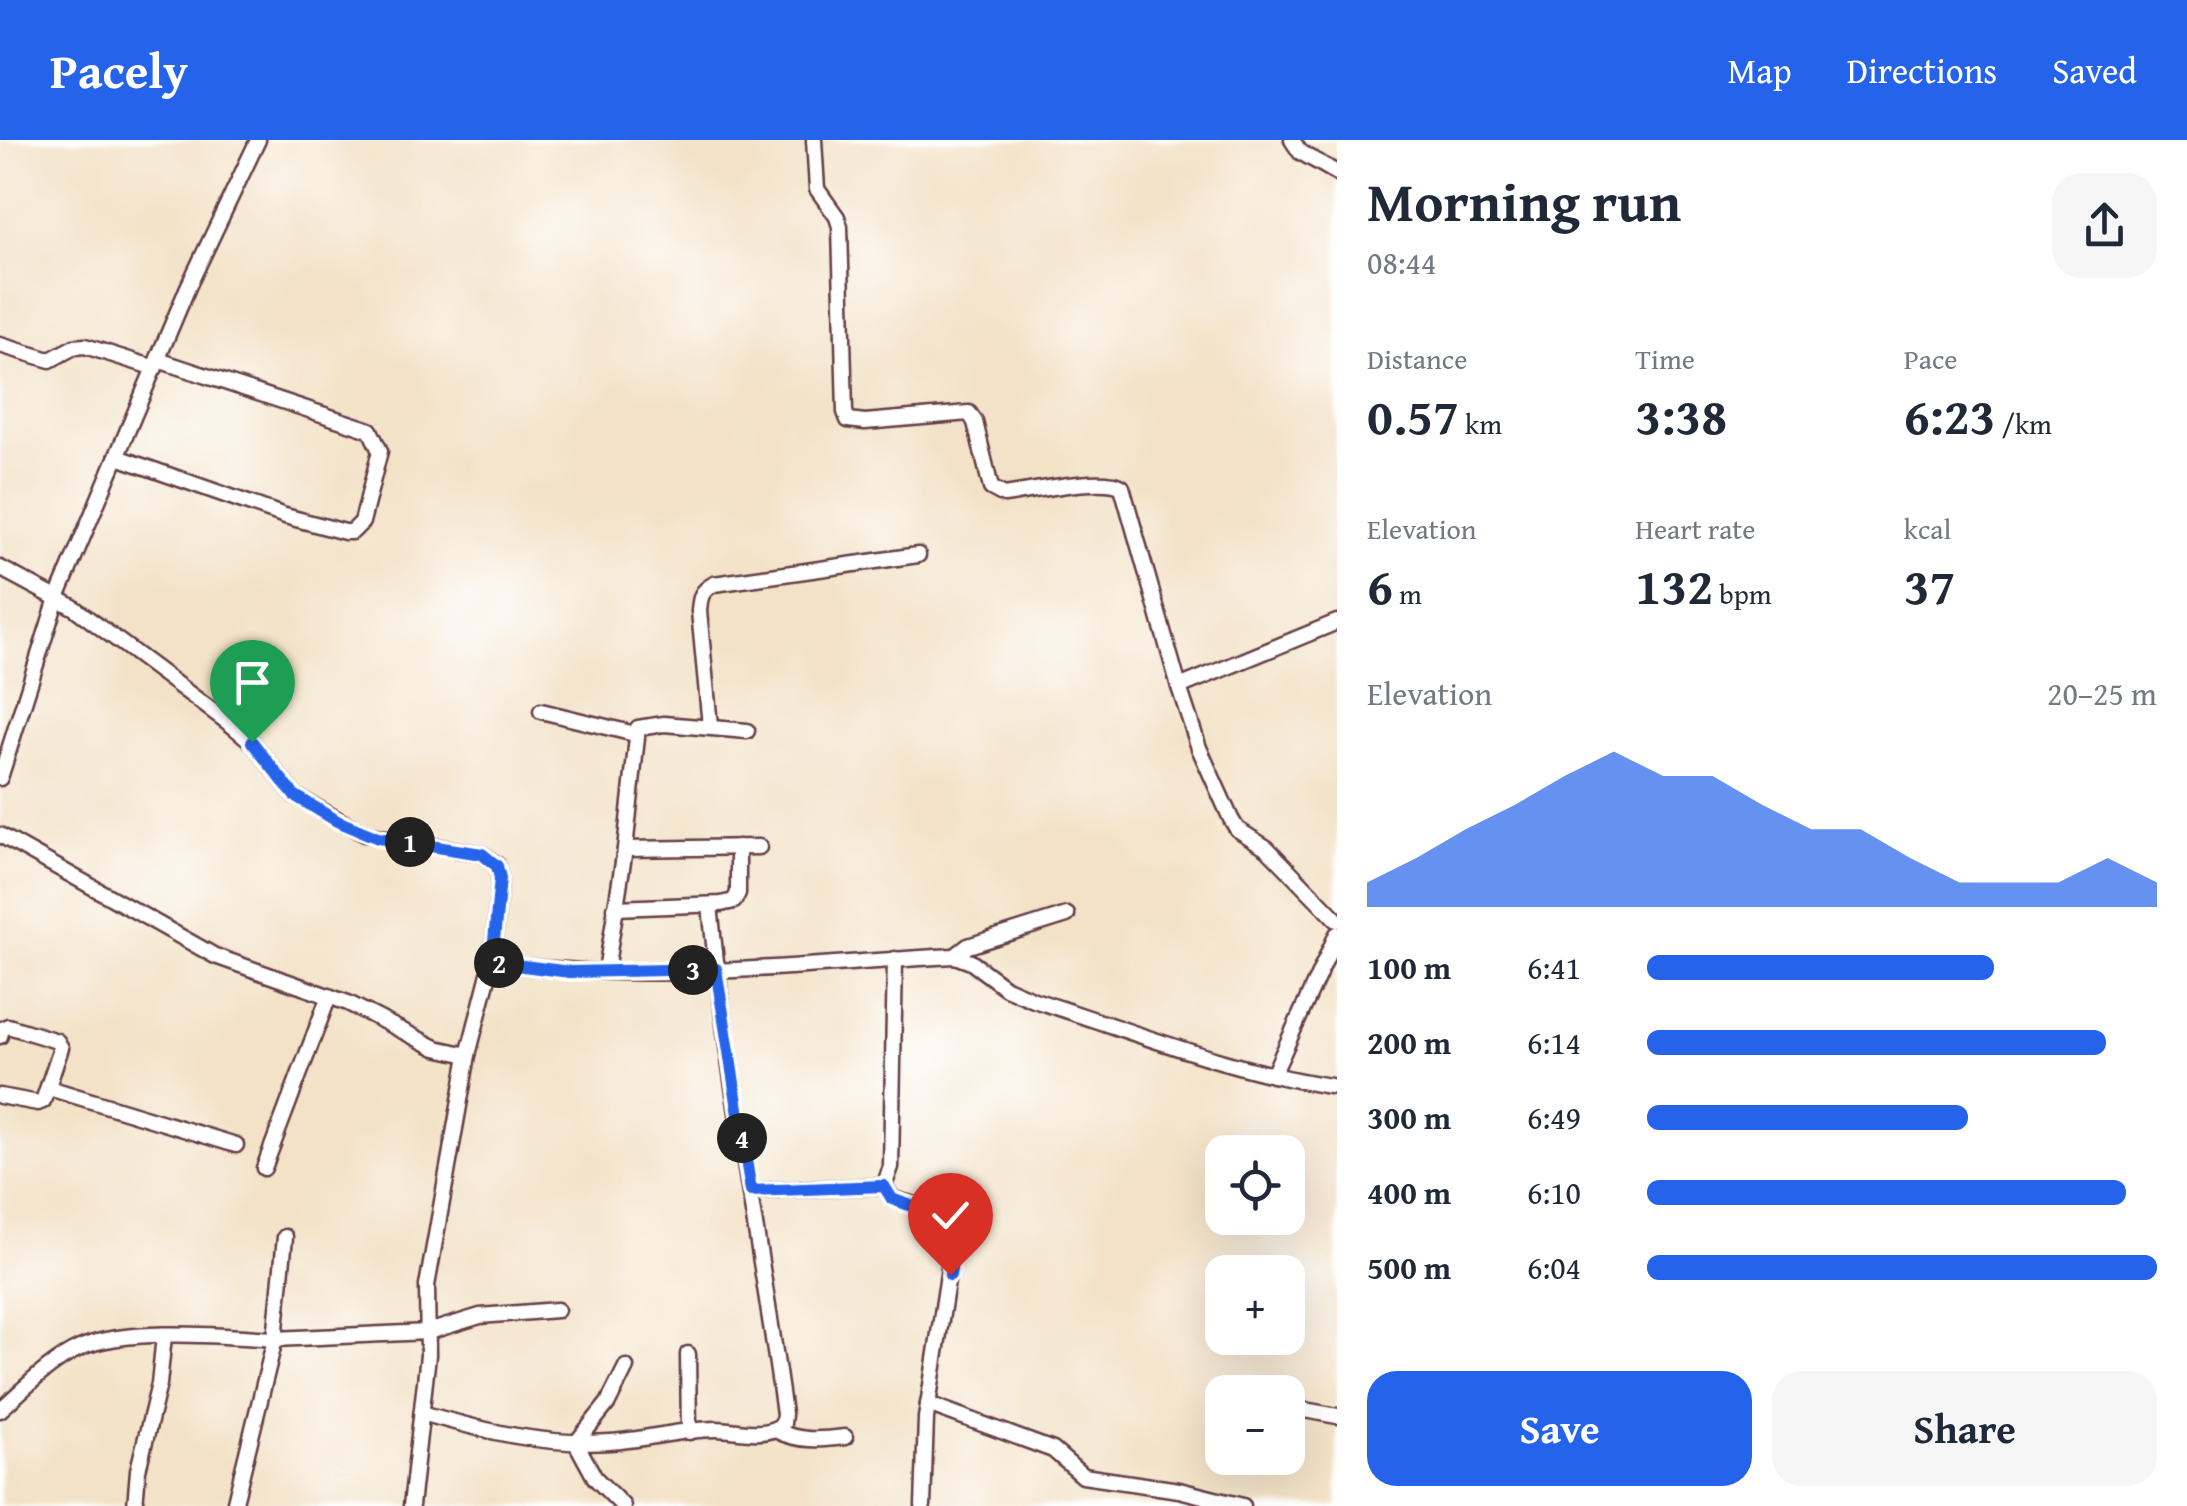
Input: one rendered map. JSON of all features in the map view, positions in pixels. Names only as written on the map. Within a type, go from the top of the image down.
[{"type":"street","points":[[0,778],[58,598],[213,231],[258,140]]},
{"type":"street","points":[[814,140],[817,189],[840,227],[848,420],[969,413],[975,422],[992,488],[1004,495],[1096,484],[1115,483],[1122,488],[1179,687],[1204,758],[1237,829],[1267,848],[1337,920]]},
{"type":"street","points":[[1292,140],[1300,152],[1337,173]]},
{"type":"street","points":[[0,345],[50,360],[74,347],[85,346],[157,364],[370,430],[380,451],[362,522],[352,532],[285,516],[117,457]]},
{"type":"street","points":[[710,726],[699,611],[700,596],[706,588],[918,554]]},
{"type":"street","points":[[0,568],[58,598],[234,727],[262,753],[294,795],[364,834],[482,854],[497,866],[500,878],[492,962],[468,1055],[427,1286],[428,1332],[411,1506]]},
{"type":"street","points":[[1179,687],[1337,622]]},
{"type":"street","points":[[542,710],[636,734]]},
{"type":"street","points":[[606,971],[625,849],[636,734],[646,724],[747,731]]},
{"type":"street","points":[[0,835],[215,956],[370,1012],[436,1048],[468,1055]]},
{"type":"street","points":[[615,908],[734,901],[738,892],[738,847]]},
{"type":"street","points":[[625,849],[759,847]]},
{"type":"street","points":[[710,905],[716,969],[784,1414],[783,1424],[776,1430]]},
{"type":"street","points":[[955,956],[963,948],[1067,914]]},
{"type":"street","points":[[1273,1075],[1337,934]]},
{"type":"street","points":[[492,962],[551,971],[606,971],[955,956],[1006,988],[1034,1000],[1273,1075],[1337,1087]]},
{"type":"street","points":[[884,1186],[891,1167],[896,959]]},
{"type":"street","points":[[264,1168],[329,996]]},
{"type":"street","points":[[0,1036],[8,1026],[57,1041],[60,1048],[48,1088],[38,1103],[0,1096]]},
{"type":"street","points":[[48,1088],[236,1146]]},
{"type":"street","points":[[751,1191],[884,1186]]},
{"type":"street","points":[[884,1186],[892,1199],[945,1213],[955,1228],[928,1404],[923,1506]]},
{"type":"street","points":[[234,1506],[275,1339],[286,1237]]},
{"type":"street","points":[[0,1410],[81,1348],[112,1340],[164,1336],[363,1337],[428,1332],[480,1316],[557,1310]]},
{"type":"street","points":[[135,1506],[138,1470],[159,1384],[164,1336]]},
{"type":"street","points":[[688,1354],[690,1432]]},
{"type":"street","points":[[576,1443],[608,1403],[626,1367]]},
{"type":"street","points":[[928,1404],[1053,1450],[1083,1476],[1242,1506]]},
{"type":"street","points":[[1305,1411],[1337,1416]]},
{"type":"street","points":[[422,1413],[479,1430],[576,1443],[714,1429],[776,1430],[810,1440],[845,1437]]},
{"type":"street","points":[[576,1443],[595,1478],[623,1506]]},
{"type":"route","points":[[252,742],[294,795],[337,821],[378,838],[482,854],[497,866],[500,878],[492,962],[570,972],[716,969],[751,1191],[884,1186],[892,1199],[945,1213],[952,1220],[956,1237],[950,1275]]}]
